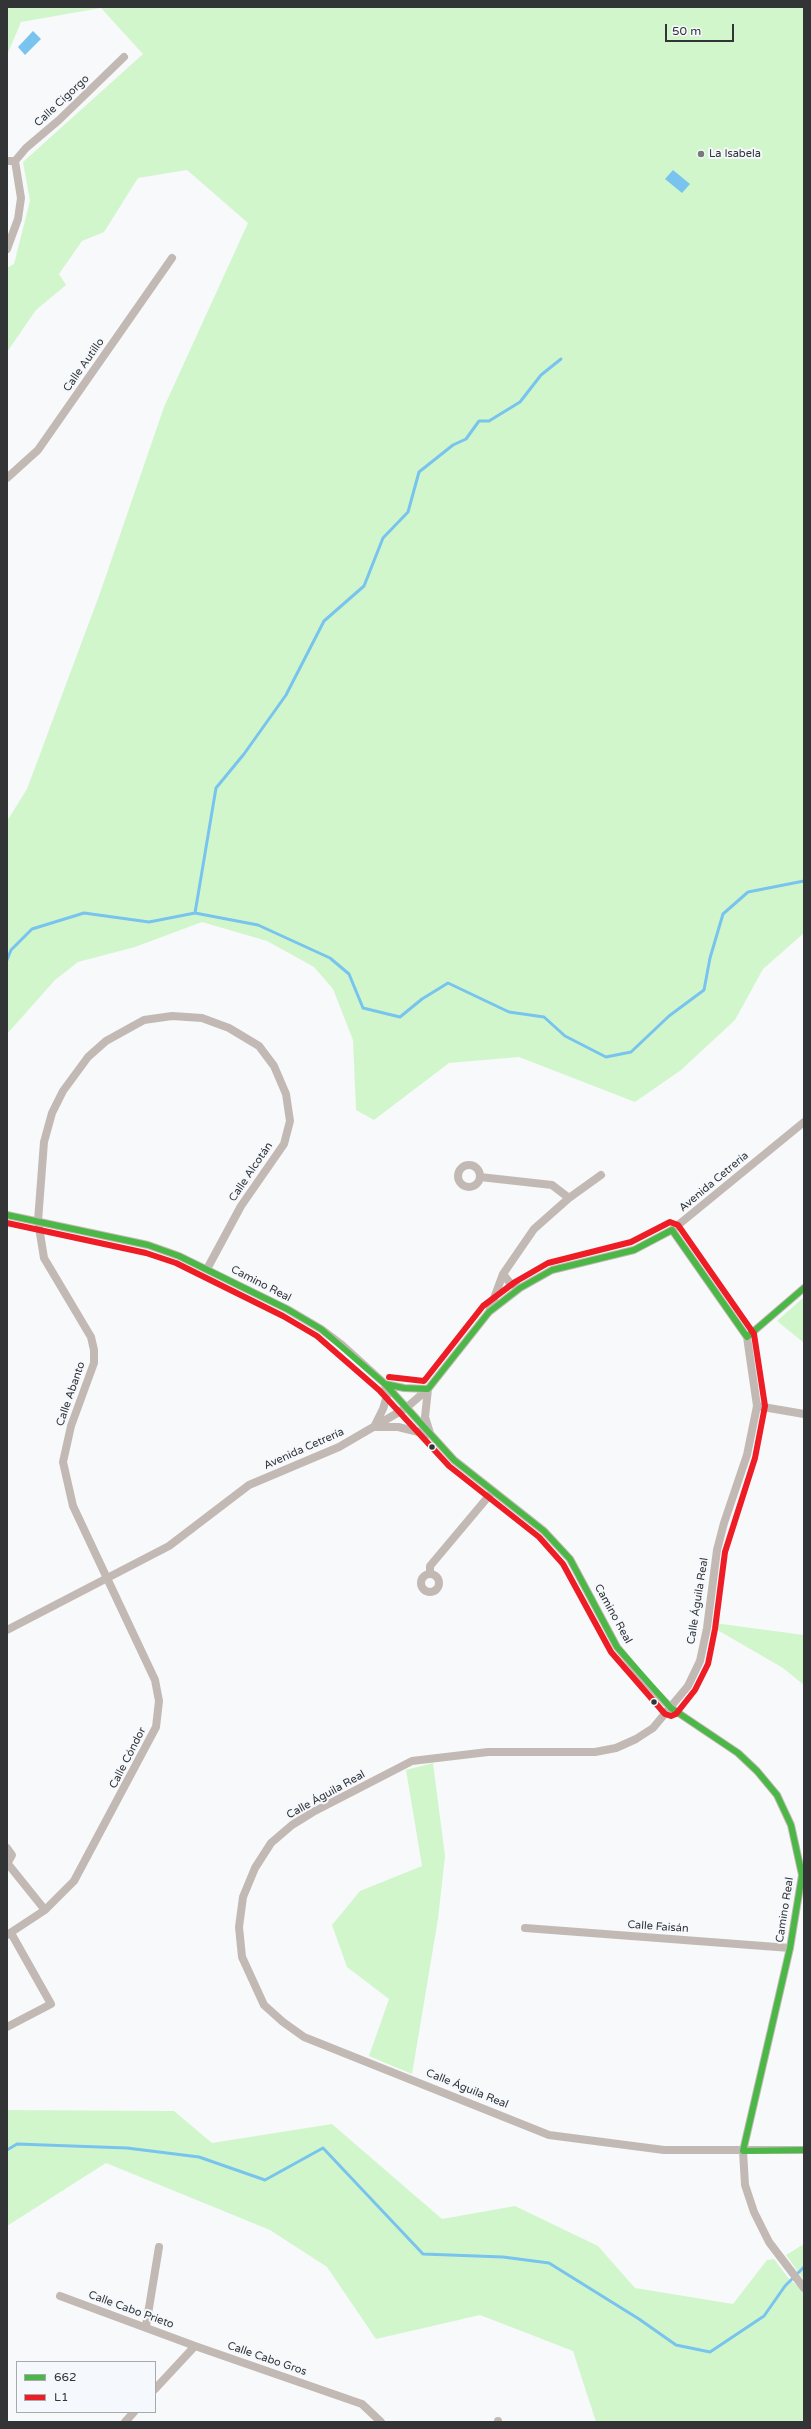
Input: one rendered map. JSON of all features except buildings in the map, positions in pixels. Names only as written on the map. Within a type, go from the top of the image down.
[{"type":"street","name":"Calle Cigorgo","points":[[7,249],[18,219],[21,198],[11,161],[59,120],[124,57]]},
{"type":"street","name":"Calle Autillo","points":[[7,478],[38,450],[172,258]]},
{"type":"street","name":"Calle Alcotán","points":[[38,1221],[44,1142],[52,1113],[63,1091],[88,1057],[106,1041],[144,1020],[172,1016],[202,1018],[229,1028],[259,1046],[274,1066],[286,1094],[290,1121],[284,1144],[241,1206],[207,1269]]},
{"type":"street","name":"Avenida Cetrería","points":[[7,1630],[169,1546],[249,1485],[339,1447],[406,1408],[428,1389],[489,1312],[520,1288],[552,1270],[634,1250],[672,1230],[804,1122]]},
{"type":"street","points":[[489,1312],[503,1274],[534,1229],[569,1198],[601,1175]]},
{"type":"street","points":[[480,1177],[552,1184],[569,1198]]},
{"type":"street","name":"Camino Real","points":[[7,1215],[148,1246],[207,1269],[321,1329],[342,1345],[385,1384],[454,1460],[520,1510],[544,1531],[570,1560],[617,1647],[645,1681],[671,1708],[738,1753],[758,1771],[777,1794],[791,1825],[802,1875],[790,1948],[743,2151],[745,2185],[754,2212],[769,2242],[803,2288]]},
{"type":"street","name":"Calle Abanto","points":[[38,1221],[44,1258],[91,1337],[94,1363],[71,1426],[63,1462],[73,1506],[107,1579]]},
{"type":"street","name":"Calle Águila Real","points":[[672,1230],[747,1337],[757,1406],[747,1455],[724,1523],[717,1550],[707,1628],[700,1661],[688,1686],[653,1728],[636,1739],[616,1748],[595,1752],[488,1752],[412,1761],[313,1812],[292,1825],[271,1843],[255,1868],[243,1897],[240,1927],[242,1957],[264,2005],[283,2022],[304,2037],[549,2135],[664,2150],[804,2150]]},
{"type":"street","points":[[503,1274],[510,1283],[520,1288]]},
{"type":"street","points":[[747,1337],[804,1288]]},
{"type":"street","points":[[385,1384],[404,1388],[428,1389],[425,1417],[431,1436],[398,1427],[374,1427],[383,1409],[387,1396],[385,1384]]},
{"type":"street","points":[[757,1406],[804,1414]]},
{"type":"street","points":[[430,1574],[430,1566],[493,1491]]},
{"type":"street","name":"Calle Cóndor","points":[[9,1934],[45,1910],[74,1881],[156,1727],[159,1701],[155,1680],[107,1579]]},
{"type":"street","points":[[7,1848],[12,1855],[8,1864],[45,1910]]},
{"type":"street","name":"Calle Faisán","points":[[525,1928],[790,1948]]},
{"type":"street","points":[[7,2027],[51,2004],[9,1934]]},
{"type":"street","points":[[146,2326],[159,2247]]},
{"type":"street","name":"Calle Cabo Prieto","points":[[60,2296],[146,2326],[195,2346]]},
{"type":"street","points":[[156,2388],[195,2346]]},
{"type":"street","name":"Calle Cabo Gros","points":[[195,2346],[362,2404],[381,2422]]},
{"type":"street","points":[[125,2422],[133,2413]]},
{"type":"green space","points":[[7,7],[804,7],[804,933],[763,969],[735,1020],[681,1070],[635,1102],[519,1057],[449,1063],[374,1120],[356,1110],[353,1040],[333,989],[314,967],[267,941],[202,922],[135,947],[78,962],[55,980],[7,1034],[7,821],[27,789],[100,593],[164,407],[248,223],[187,170],[138,178],[104,232],[82,241],[59,274],[66,285],[36,310],[7,352],[7,268],[14,264],[30,201],[23,162],[143,54],[101,8],[21,22],[7,55]]},
{"type":"green space","points":[[804,1297],[804,1343],[777,1321]]},
{"type":"green space","points":[[714,1623],[804,1635],[804,1685],[783,1668],[714,1628]]},
{"type":"green space","points":[[433,1763],[445,1856],[438,1919],[412,2074],[369,2056],[389,1999],[347,1967],[332,1925],[360,1891],[422,1866],[406,1770]]},
{"type":"green space","points":[[7,2110],[174,2111],[212,2143],[332,2124],[442,2219],[515,2206],[598,2246],[635,2288],[733,2304],[767,2260],[774,2259],[789,2279],[804,2291],[804,2422],[596,2422],[573,2351],[480,2315],[376,2339],[327,2267],[270,2230],[106,2163],[7,2226]]},
{"type":"green space","points":[[804,2244],[804,2280],[786,2255]]},
{"type":"water","points":[[33,31],[41,39],[25,55],[18,47]]},
{"type":"water","points":[[673,170],[690,184],[682,193],[665,179]]},
{"type":"waterway","points":[[195,913],[216,788],[244,754],[286,695],[324,621],[364,586],[383,538],[408,512],[419,472],[453,445],[466,439],[479,421],[489,421],[520,402],[541,375],[561,359]]},
{"type":"waterway","points":[[7,960],[11,950],[32,929],[84,913],[149,922],[195,913],[258,925],[330,958],[349,974],[363,1008],[400,1017],[422,999],[448,983],[509,1012],[544,1017],[565,1036],[606,1057],[631,1052],[669,1016],[704,990],[710,958],[723,914],[748,892],[804,881]]},
{"type":"waterway","points":[[7,2150],[17,2144],[127,2148],[199,2157],[265,2180],[323,2148],[423,2254],[503,2257],[549,2263],[639,2319],[676,2345],[710,2352],[764,2316],[785,2286],[804,2267]]},
{"type":"transit line","name":"662","points":[[7,1215],[148,1245],[179,1256],[287,1309],[321,1329],[385,1384],[454,1460],[544,1531],[570,1559],[617,1647],[671,1708],[738,1753],[757,1771],[777,1795],[791,1825],[802,1875],[790,1948],[743,2151],[804,2150]]},
{"type":"transit line","name":"L1","points":[[7,1223],[146,1253],[176,1263],[283,1316],[317,1336],[379,1390],[449,1466],[539,1537],[563,1564],[611,1652],[665,1714],[671,1716],[676,1714],[695,1690],[708,1664],[715,1629],[725,1552],[755,1458],[765,1406],[754,1334],[678,1225],[670,1222],[631,1242],[548,1263],[515,1282],[483,1306],[424,1381],[389,1377]]},
{"type":"transit line","name":"662","points":[[385,1384],[404,1388],[428,1389],[489,1312],[520,1288],[552,1270],[634,1250],[672,1230],[747,1337],[804,1288]]},
{"type":"place","name":"La Isabela","points":[[701,154]]}]
